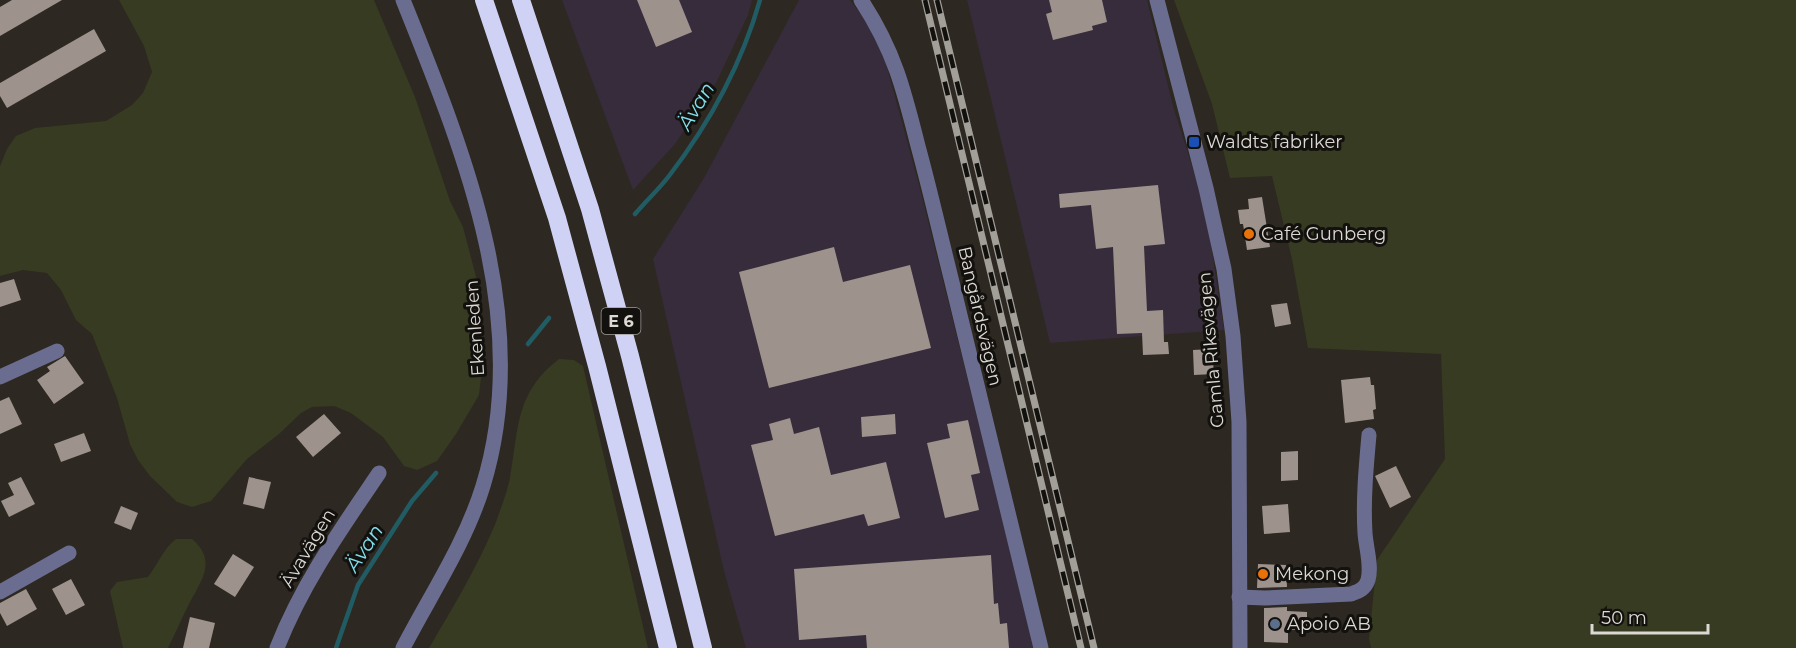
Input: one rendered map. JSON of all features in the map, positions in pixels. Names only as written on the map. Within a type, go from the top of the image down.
[{"type":"highway","name":"E 6","points":[[484,0],[557,218],[668,648]]},
{"type":"highway","name":"E 6","points":[[521,0],[590,209],[630,356],[703,648]]},
{"type":"street","name":"Ekenleden","points":[[402,0],[447,111],[466,166],[484,231],[495,295],[500,371],[493,447],[482,487],[459,547],[403,648]]},
{"type":"street","name":"Bangårdsvägen","points":[[861,0],[887,45],[901,79],[1015,533],[1041,648]]},
{"type":"street","name":"Gamla Riksvägen","points":[[1157,0],[1206,188],[1224,269],[1230,313],[1239,422],[1240,648]]},
{"type":"street","points":[[0,377],[57,351]]},
{"type":"street","points":[[1239,597],[1351,594],[1362,589],[1368,581],[1369,570],[1365,534],[1369,435]]},
{"type":"street","name":"Ävavägen","points":[[277,648],[301,594],[379,473]]},
{"type":"street","points":[[0,592],[69,554]]},
{"type":"shaded area","points":[[562,0],[752,0],[748,15],[716,83],[675,144],[633,190]]},
{"type":"shaded area","points":[[799,0],[850,0],[866,21],[885,60],[919,185],[1035,648],[746,648],[724,571],[653,259],[704,178]]},
{"type":"shaded area","points":[[967,0],[1147,0],[1173,106],[1198,185],[1210,238],[1224,330],[1050,343]]},
{"type":"green space","points":[[119,0],[374,0],[415,97],[450,201],[463,227],[480,292],[484,350],[479,395],[437,461],[417,470],[404,466],[383,437],[351,413],[334,406],[312,407],[301,413],[247,459],[211,501],[192,507],[177,502],[150,476],[138,460],[130,444],[117,398],[92,334],[76,320],[61,290],[47,273],[23,270],[0,276],[0,166],[7,149],[16,136],[35,128],[106,121],[132,105],[143,93],[152,72],[144,46]]},
{"type":"green space","points":[[1174,0],[1796,0],[1796,648],[1371,648],[1369,639],[1377,560],[1445,459],[1441,354],[1308,348],[1292,259],[1272,176],[1230,178],[1212,104]]},
{"type":"green space","points":[[559,359],[574,360],[583,366],[648,648],[429,648],[456,602],[496,522],[509,483],[521,412],[527,398],[534,385]]},
{"type":"green space","points":[[176,539],[192,539],[200,547],[206,563],[202,580],[168,648],[123,648],[110,591],[117,582],[148,577],[164,552]]},
{"type":"building","points":[[12,0],[62,0],[0,36],[0,7]]},
{"type":"building","points":[[637,0],[679,0],[692,32],[656,47]]},
{"type":"building","points":[[1049,0],[1102,0],[1107,22],[1092,26],[1093,30],[1053,40],[1046,14],[1052,12]]},
{"type":"building","points":[[94,29],[106,51],[7,108],[0,96],[0,83]]},
{"type":"building","points":[[1158,185],[1165,244],[1144,246],[1147,311],[1163,310],[1164,342],[1168,342],[1169,354],[1143,355],[1142,333],[1117,334],[1113,247],[1096,249],[1091,205],[1060,208],[1059,194]]},
{"type":"building","points":[[1262,197],[1270,247],[1247,250],[1243,224],[1240,224],[1238,210],[1249,209],[1248,199]]},
{"type":"building","points":[[834,247],[843,282],[910,265],[931,348],[769,388],[739,272]]},
{"type":"building","points":[[14,279],[21,300],[0,307],[0,283]]},
{"type":"building","points":[[1287,303],[1291,324],[1275,327],[1271,305]]},
{"type":"building","points":[[1212,349],[1214,374],[1194,375],[1193,350]]},
{"type":"building","points":[[65,356],[84,383],[54,404],[37,380],[50,371],[47,367]]},
{"type":"building","points":[[1370,377],[1371,385],[1374,385],[1376,409],[1373,410],[1374,419],[1345,423],[1341,380]]},
{"type":"building","points":[[9,397],[22,424],[0,434],[0,401]]},
{"type":"building","points":[[324,414],[341,433],[313,457],[296,437]]},
{"type":"building","points":[[895,414],[896,434],[862,437],[861,417]]},
{"type":"building","points":[[790,418],[794,434],[819,427],[831,475],[886,462],[900,518],[868,526],[864,514],[775,536],[751,445],[773,440],[769,424]]},
{"type":"building","points":[[968,420],[980,473],[971,475],[979,510],[945,518],[927,443],[950,438],[947,424]]},
{"type":"building","points":[[84,433],[91,451],[61,462],[54,444]]},
{"type":"building","points":[[1298,451],[1298,480],[1281,481],[1281,452]]},
{"type":"building","points":[[1396,466],[1411,497],[1390,508],[1375,476]]},
{"type":"building","points":[[21,477],[35,504],[9,517],[1,501],[14,495],[8,483]]},
{"type":"building","points":[[249,477],[271,482],[264,509],[243,504]]},
{"type":"building","points":[[1288,504],[1290,532],[1264,534],[1262,506]]},
{"type":"building","points":[[121,506],[138,513],[131,530],[114,523]]},
{"type":"building","points":[[233,554],[254,567],[235,597],[214,584]]},
{"type":"building","points":[[991,555],[994,604],[998,603],[1000,624],[1007,623],[1009,648],[867,648],[866,635],[799,640],[794,569]]},
{"type":"building","points":[[1258,564],[1286,565],[1287,587],[1257,588]]},
{"type":"building","points":[[71,579],[85,605],[66,615],[52,589]]},
{"type":"building","points":[[26,589],[37,609],[7,626],[0,613],[0,603]]},
{"type":"building","points":[[1287,607],[1287,611],[1307,612],[1307,630],[1288,630],[1288,643],[1264,642],[1264,608]]},
{"type":"building","points":[[190,617],[215,623],[209,648],[183,648]]},
{"type":"waterway","name":"Ävan","points":[[635,214],[669,176],[711,114],[744,47],[760,0]]},
{"type":"waterway","name":"Ävan","points":[[528,344],[549,318]]},
{"type":"waterway","name":"Ävan","points":[[336,648],[358,585],[412,501],[436,473]]},
{"type":"railway","points":[[925,0],[1081,648]]},
{"type":"railway","points":[[937,0],[1094,648]]},
{"type":"place","name":"Waldts fabriker","points":[[1194,142]]},
{"type":"place","name":"Café Gunberg","points":[[1249,234]]},
{"type":"place","name":"Mekong","points":[[1263,574]]},
{"type":"place","name":"Apoio AB","points":[[1275,624]]}]
